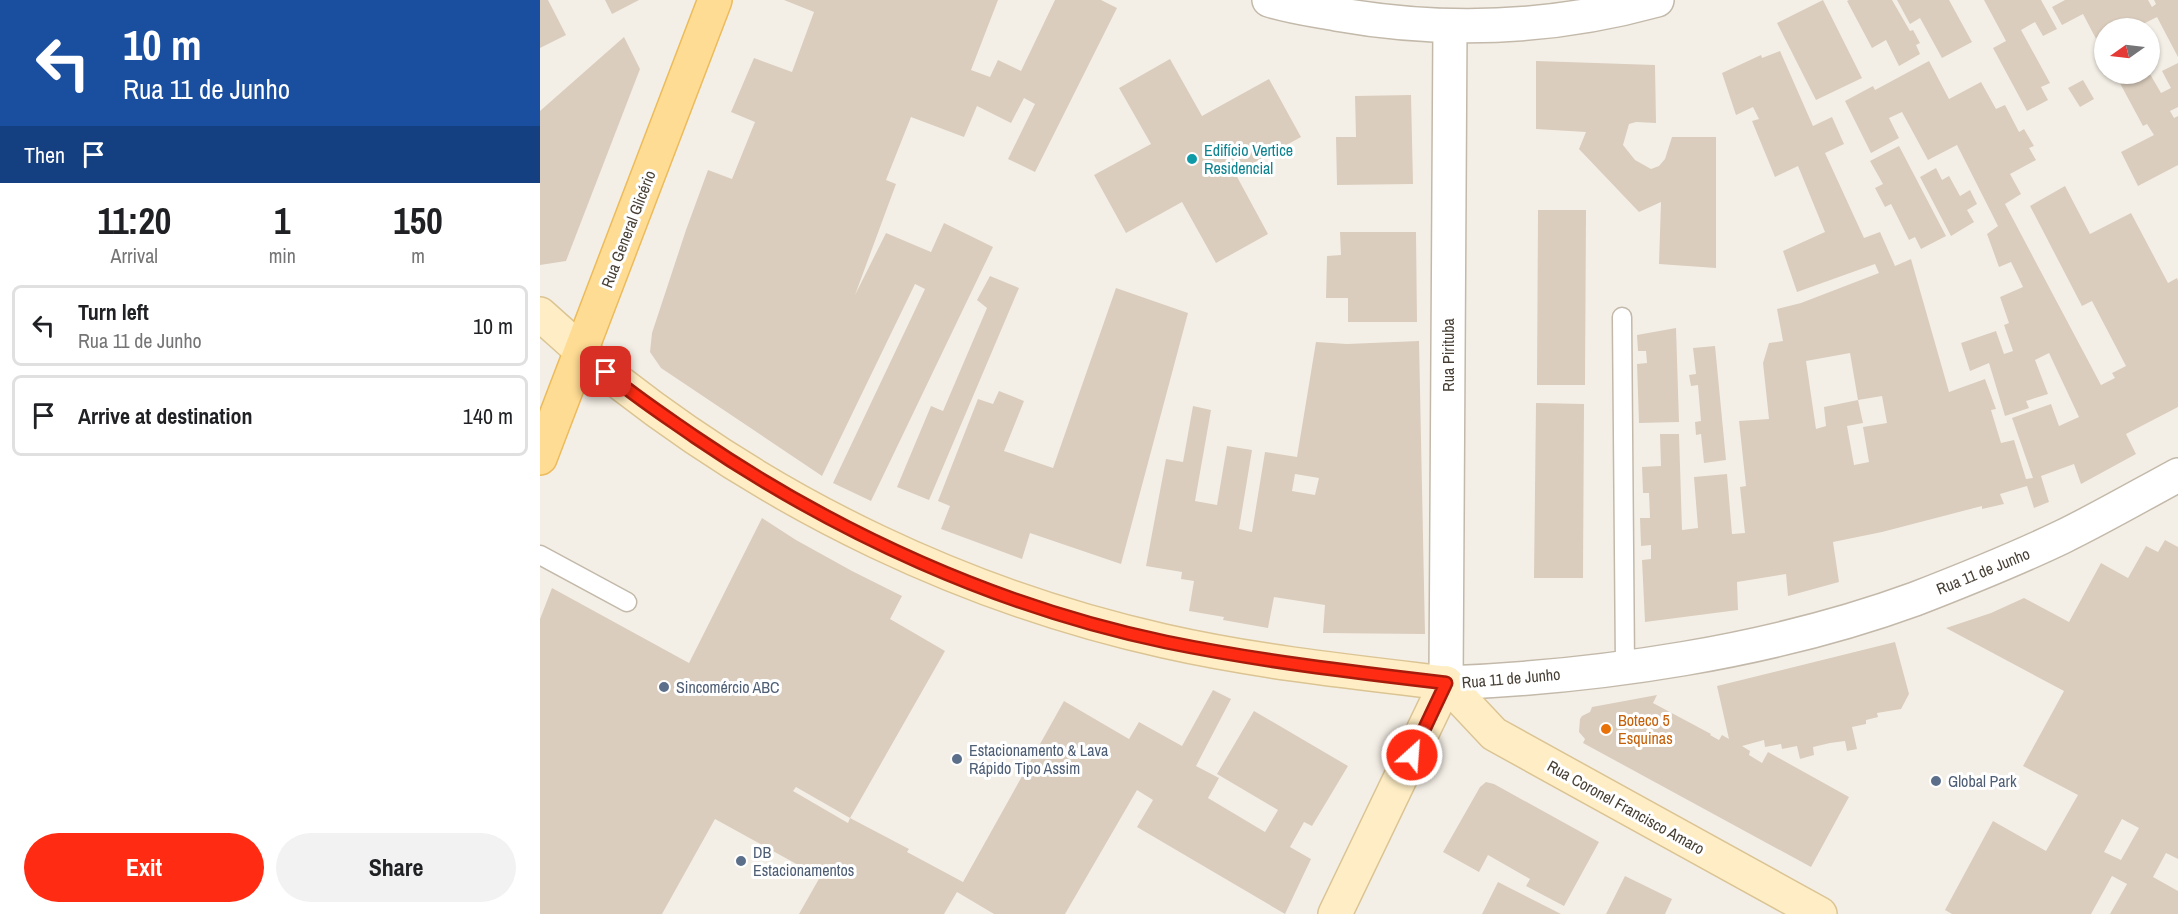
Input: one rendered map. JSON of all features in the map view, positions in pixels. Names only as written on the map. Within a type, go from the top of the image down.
[{"type":"main road","name":"Rua General Glicério","points":[[540,458],[715,0]]},
{"type":"street","points":[[1269,0],[1378,22],[1450,27],[1544,22],[1590,15],[1657,0]]},
{"type":"street","name":"Rua Pirituba","points":[[1446,683],[1450,27]]},
{"type":"street","name":"Rua 11 de Junho","points":[[540,314],[619,383],[661,414],[771,485],[828,518],[888,547],[1009,597],[1128,633],[1232,655],[1301,666],[1446,683],[1512,680],[1684,658],[1788,636],[1912,600],[2042,546],[2178,475]]},
{"type":"street","points":[[1335,914],[1446,683]]},
{"type":"street","name":"Rua Coronel Francisco Amaro","points":[[1446,683],[1494,734],[1820,914]]},
{"type":"lane","points":[[1622,317],[1625,666]]},
{"type":"lane","points":[[540,555],[627,602]]},
{"type":"building","points":[[540,0],[548,0],[566,35],[540,48]]},
{"type":"building","points":[[605,0],[639,0],[612,14]]},
{"type":"building","points":[[784,0],[998,0],[971,70],[990,77],[998,60],[1021,71],[1055,0],[1101,0],[1117,8],[1035,172],[1008,159],[1035,104],[1024,98],[1011,123],[977,106],[964,137],[911,117],[886,180],[896,184],[855,295],[886,233],[931,252],[944,223],[993,247],[871,501],[833,483],[925,289],[915,284],[822,476],[661,368],[650,352],[652,333],[708,170],[732,179],[755,122],[731,112],[754,58],[792,72],[814,12]]},
{"type":"building","points":[[1823,0],[1862,78],[1816,100],[1777,23]]},
{"type":"building","points":[[1892,0],[1910,31],[1913,30],[1920,43],[1916,45],[1920,54],[1899,66],[1886,40],[1872,48],[1847,1]]},
{"type":"building","points":[[1897,0],[1949,0],[1972,42],[1942,58],[1920,18],[1910,24]]},
{"type":"building","points":[[1984,0],[2041,0],[2057,29],[2043,36],[2035,22],[2021,30],[2050,83],[2041,87],[2048,100],[2027,111],[1993,48],[2006,41]]},
{"type":"building","points":[[2065,0],[2148,0],[2152,7],[2156,4],[2154,0],[2178,0],[2178,57],[2160,23],[2160,18],[2094,18],[2094,35],[2083,14],[2062,25],[2052,7]]},
{"type":"building","points":[[624,37],[640,69],[566,261],[540,265],[540,111]]},
{"type":"building","points":[[1780,51],[1813,126],[1832,117],[1844,144],[1825,153],[1864,238],[1880,232],[1895,266],[1911,259],[1949,392],[1985,379],[1996,409],[1991,410],[2001,443],[2014,440],[2026,479],[2033,478],[2012,418],[2051,404],[2059,426],[2079,417],[2049,353],[2035,360],[2048,394],[2026,401],[2029,408],[2005,416],[1989,363],[1970,371],[1961,343],[1996,331],[2004,354],[2013,351],[2004,325],[2009,323],[2000,297],[2023,287],[2011,262],[1999,267],[1987,234],[1998,226],[1957,145],[1928,160],[1902,112],[1889,118],[1899,138],[1871,153],[1845,101],[1873,86],[1875,90],[1929,61],[1949,99],[1981,82],[1996,109],[2005,105],[2019,132],[2024,129],[2034,146],[2029,148],[2036,160],[2010,174],[2021,194],[2005,204],[2101,385],[2115,378],[2112,373],[2126,366],[2092,301],[2082,306],[2030,206],[2065,186],[2090,234],[2131,213],[2168,283],[2177,278],[2178,281],[2178,407],[2126,434],[2136,454],[2081,484],[2074,464],[2041,476],[2049,502],[2034,508],[2027,486],[2000,494],[2004,504],[1982,509],[1982,506],[1833,542],[1839,582],[1788,596],[1786,574],[1737,582],[1738,610],[1645,622],[1642,560],[1651,559],[1651,545],[1641,546],[1640,518],[1650,518],[1649,493],[1643,493],[1642,467],[1661,466],[1660,434],[1679,434],[1682,530],[1698,528],[1694,477],[1727,474],[1732,534],[1745,533],[1740,487],[1746,486],[1739,421],[1769,419],[1763,363],[1769,343],[1783,341],[1777,309],[1801,303],[1879,273],[1875,264],[1797,292],[1783,251],[1825,232],[1798,166],[1775,177],[1752,121],[1759,119],[1753,107],[1736,115],[1722,73],[1761,55],[1762,58]],"holes":[[[1850,353],[1858,400],[1824,407],[1826,426],[1816,429],[1806,361]],[[1882,396],[1887,423],[1863,427],[1869,462],[1854,465],[1847,426],[1863,423],[1858,400]]]},
{"type":"building","name":"Edifício Vertice Residencial","points":[[1170,59],[1202,116],[1269,79],[1301,137],[1235,173],[1268,234],[1216,263],[1182,202],[1126,233],[1094,175],[1151,144],[1119,88]]},
{"type":"building","points":[[1536,61],[1655,65],[1656,123],[1629,124],[1623,145],[1635,160],[1651,169],[1659,166],[1665,159],[1672,137],[1716,137],[1716,268],[1659,264],[1661,202],[1639,212],[1579,149],[1586,132],[1536,129]]},
{"type":"building","points":[[2178,63],[2178,107],[2170,111],[2174,118],[2178,116],[2178,165],[2138,186],[2121,152],[2154,135],[2147,124],[2143,126],[2120,84],[2156,84],[2161,93],[2171,88],[2162,71]]},
{"type":"building","points":[[2083,80],[2094,99],[2080,107],[2068,88]]},
{"type":"building","points":[[1411,95],[1413,184],[1337,185],[1336,137],[1356,137],[1355,96]]},
{"type":"building","points":[[1899,146],[1946,236],[1921,249],[1915,237],[1909,240],[1891,204],[1885,207],[1875,188],[1883,184],[1870,161]]},
{"type":"building","points":[[1936,168],[1942,180],[1949,176],[1960,196],[1970,190],[1977,204],[1967,210],[1974,222],[1951,236],[1920,177]]},
{"type":"building","points":[[1538,210],[1586,210],[1585,385],[1537,385]]},
{"type":"building","points":[[1340,232],[1416,232],[1417,322],[1348,322],[1348,298],[1326,298],[1327,256],[1341,255]]},
{"type":"building","points":[[990,276],[1019,288],[929,500],[897,487],[931,406],[943,411],[987,308],[977,300]]},
{"type":"building","points":[[1116,288],[1188,313],[1121,564],[1030,533],[1022,559],[941,529],[950,506],[938,501],[978,399],[993,404],[999,391],[1024,401],[1004,451],[1053,468]]},
{"type":"building","points":[[1676,328],[1679,422],[1639,423],[1637,364],[1647,363],[1646,351],[1638,351],[1637,335]]},
{"type":"building","points":[[1419,341],[1425,634],[1323,633],[1325,605],[1274,597],[1268,628],[1189,611],[1194,581],[1181,579],[1182,572],[1146,566],[1166,459],[1183,462],[1193,406],[1211,410],[1195,501],[1217,505],[1227,446],[1252,450],[1239,529],[1252,532],[1265,452],[1297,457],[1316,342],[1347,344]],"holes":[[[1295,474],[1319,478],[1315,495],[1292,491]]]},
{"type":"building","points":[[1715,346],[1726,460],[1704,463],[1701,434],[1696,435],[1695,422],[1701,421],[1698,385],[1691,386],[1689,375],[1696,374],[1693,348]]},
{"type":"building","points":[[1536,403],[1584,404],[1583,578],[1534,578]]},
{"type":"building","points":[[762,518],[796,540],[902,596],[890,619],[945,651],[850,818],[909,849],[907,852],[963,882],[1064,701],[1129,739],[1139,722],[1182,746],[1213,690],[1231,699],[1196,766],[1219,778],[1208,798],[1265,832],[1278,810],[1217,774],[1254,711],[1348,766],[1312,826],[1304,822],[1290,847],[1311,859],[1285,914],[1137,827],[1153,800],[1137,790],[1065,914],[994,914],[957,892],[944,914],[799,914],[820,877],[715,819],[662,914],[540,914],[540,619],[552,588],[689,663]],"holes":[[[796,787],[850,818],[848,823],[793,791]]]},
{"type":"building","points":[[2165,540],[2178,547],[2178,859],[2166,853],[2153,877],[2178,891],[2178,914],[2110,914],[2127,884],[2112,876],[2091,914],[1952,914],[1945,910],[1993,821],[2046,851],[2078,795],[2023,766],[2064,691],[1946,628],[1991,613],[2024,598],[2069,622],[2101,563],[2128,578],[2146,546],[2158,552]],"holes":[[[2122,819],[2139,828],[2121,860],[2104,852]]]},
{"type":"building","points":[[1895,642],[1909,694],[1901,709],[1877,713],[1878,717],[1866,720],[1866,724],[1852,727],[1857,749],[1847,751],[1845,741],[1830,743],[1813,747],[1814,755],[1800,759],[1797,746],[1782,749],[1781,744],[1765,747],[1764,740],[1742,746],[1750,751],[1749,755],[1762,763],[1768,752],[1849,797],[1811,867],[1583,743],[1585,739],[1579,732],[1580,719],[1590,712],[1592,707],[1657,695],[1653,703],[1719,740],[1722,735],[1729,739],[1717,686]]},
{"type":"building","points":[[1486,782],[1494,784],[1599,842],[1564,906],[1526,886],[1530,879],[1488,855],[1479,872],[1443,852],[1480,787]]},
{"type":"building","points":[[1625,876],[1672,899],[1665,914],[1606,914]]},
{"type":"building","points":[[1498,882],[1561,914],[1482,914]]},
{"type":"place","name":"Edifício Vertice Residencial","points":[[1192,159]]},
{"type":"place","name":"Sincomércio ABC","points":[[664,687]]},
{"type":"place","name":"Boteco 5 Esquinas","points":[[1606,729]]},
{"type":"place","name":"Estacionamento & Lava Rápido Tipo Assim","points":[[957,759]]},
{"type":"place","name":"Global Park","points":[[1936,781]]},
{"type":"place","name":"DB Estacionamentos","points":[[741,861]]},
{"type":"route","points":[[606,372],[661,414],[716,451],[828,518],[888,547],[1009,597],[1086,622],[1164,642],[1301,666],[1446,683],[1412,755]]}]
